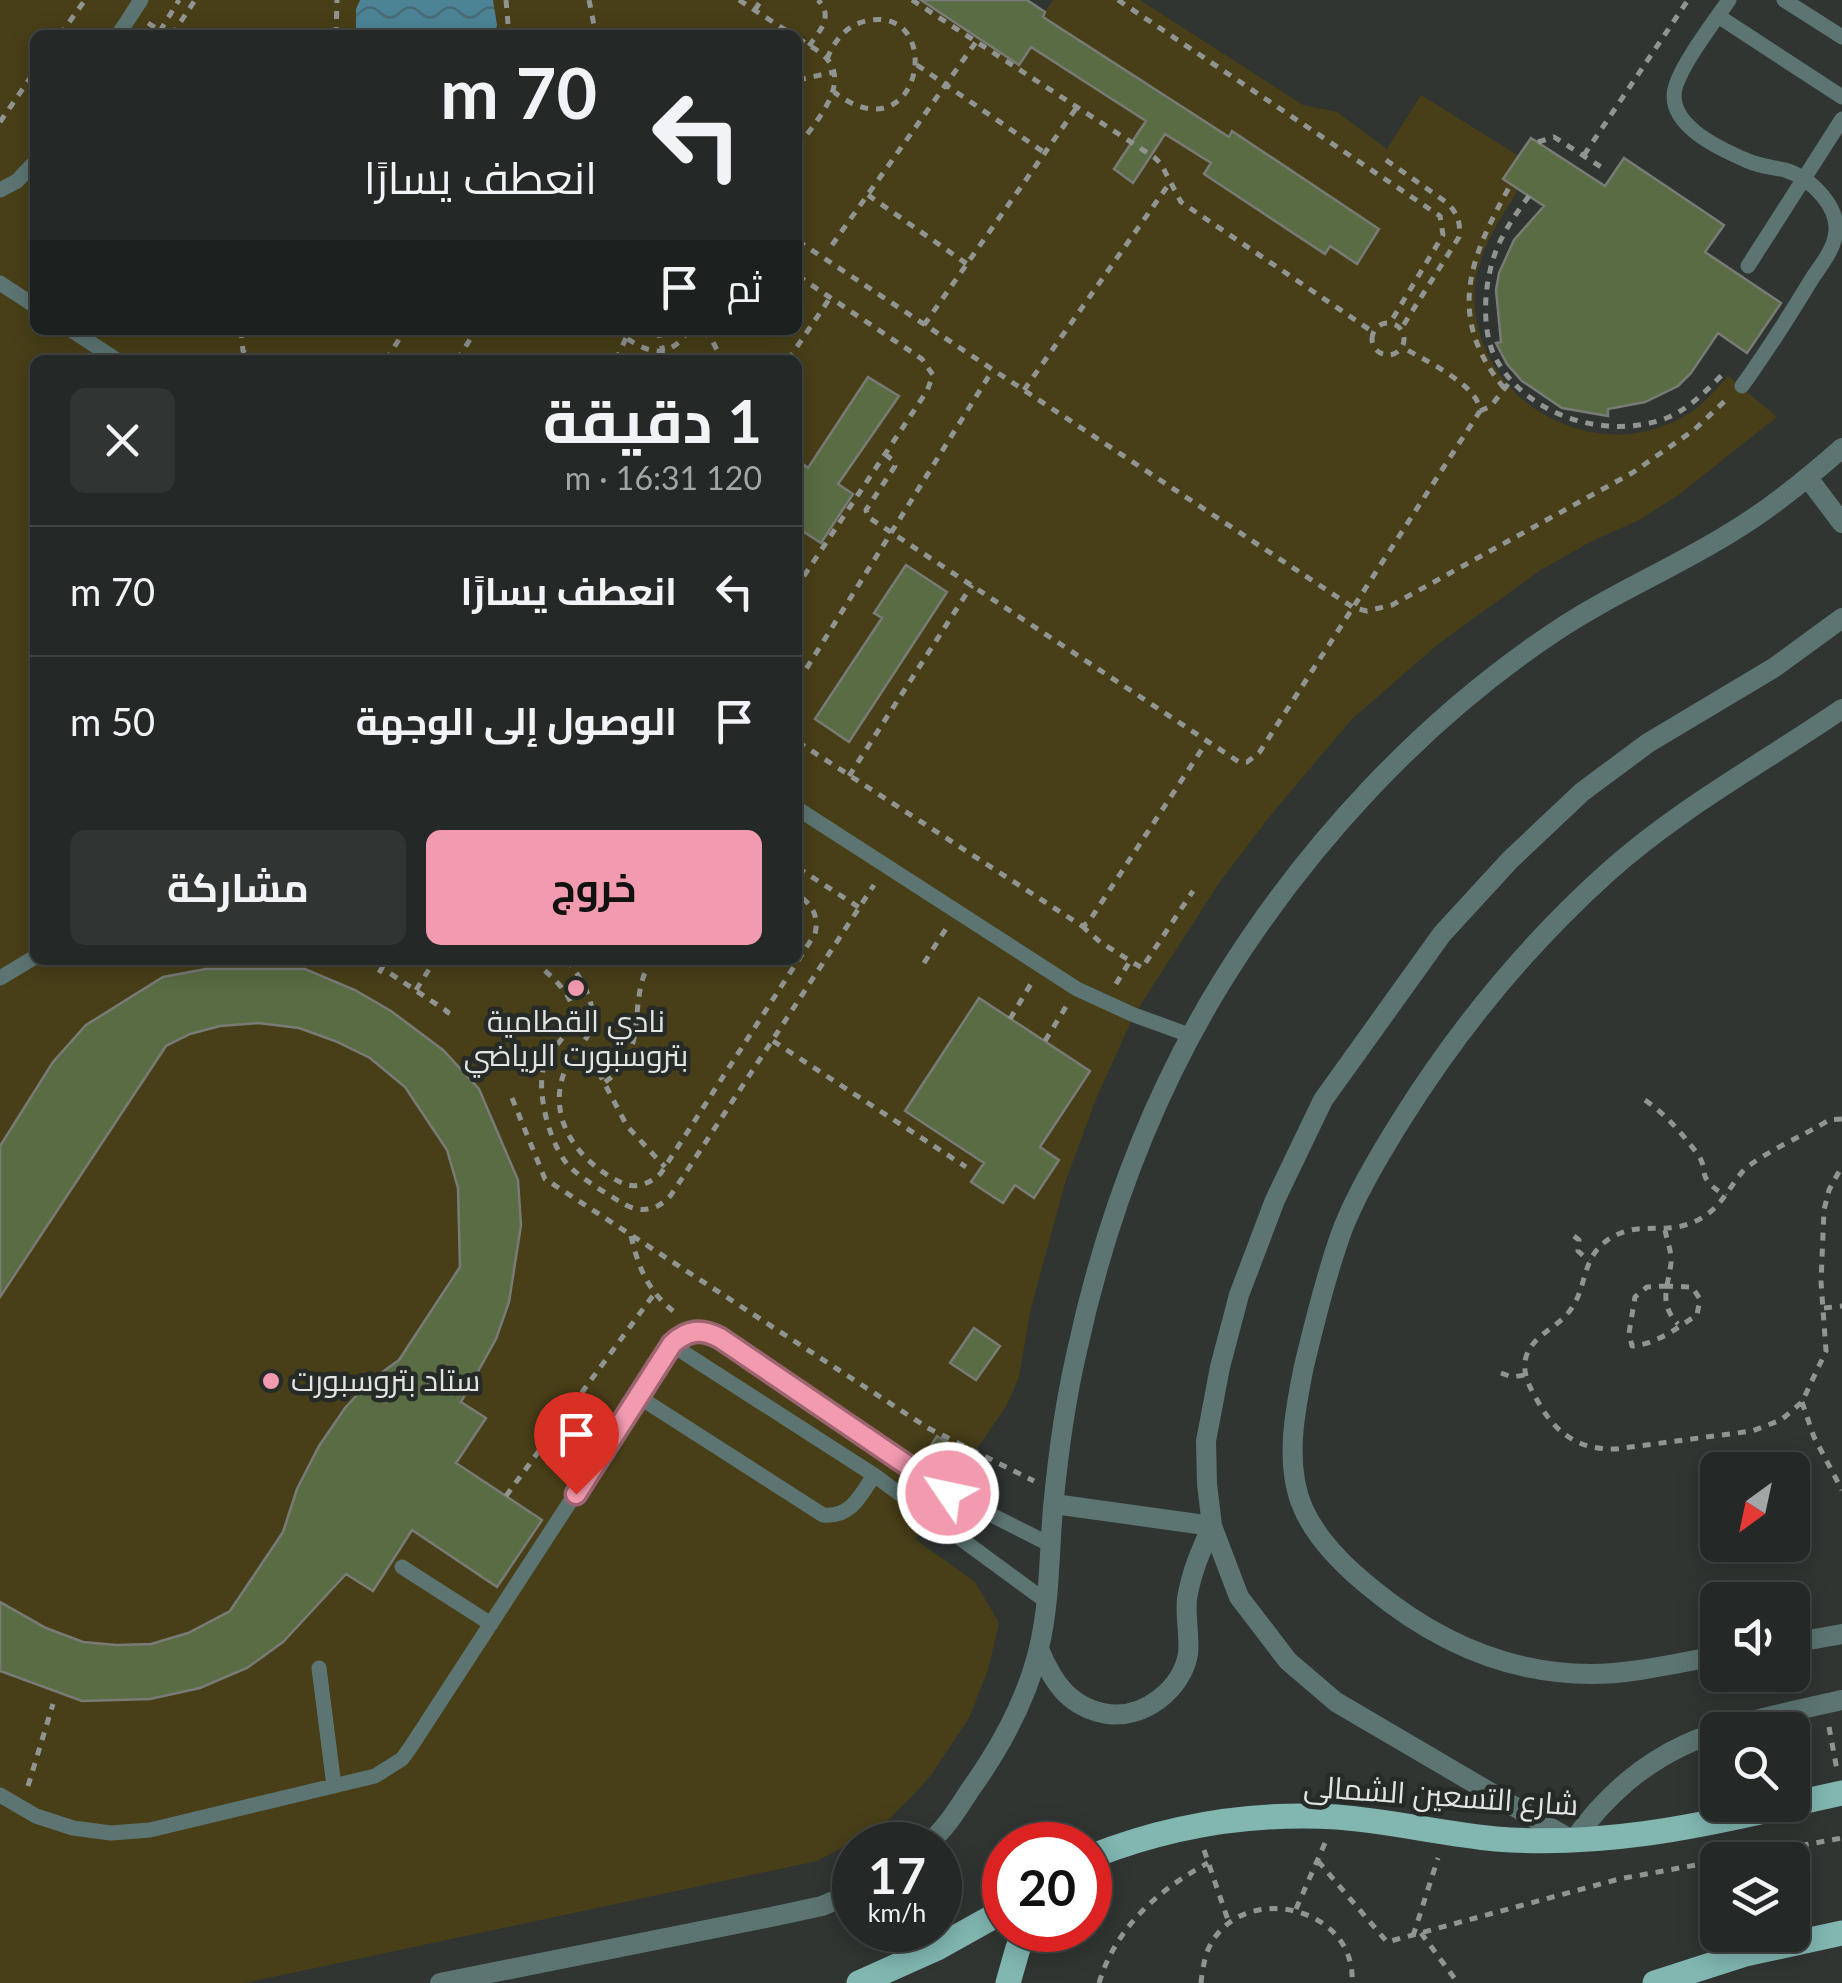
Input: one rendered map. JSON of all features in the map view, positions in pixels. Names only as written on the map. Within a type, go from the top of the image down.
[{"type":"main road","name":"شارع التسعين الشمالى","points":[[1810,1800],[1841,1793]]},
{"type":"main road","name":"شارع التسعين الشمالى","points":[[1112,1849],[1172,1830],[1254,1818],[1337,1818],[1496,1839],[1573,1840],[1650,1834],[1708,1822]]},
{"type":"main road","points":[[859,1983],[982,1923]]},
{"type":"main road","points":[[1655,1983],[1745,1954],[1842,1933]]},
{"type":"main road","points":[[1008,1983],[1017,1952]]},
{"type":"street","points":[[946,1822],[983,1772],[1018,1708],[1038,1650],[1076,1352],[1102,1249],[1134,1157],[1221,983],[1276,902],[1336,826],[1403,756],[1476,690],[1554,632],[1730,533],[1808,478],[1842,448]]},
{"type":"street","points":[[1808,478],[1842,523]]},
{"type":"street","points":[[1833,1702],[1742,1722],[1677,1746],[1626,1781],[1573,1840],[1381,1731],[1336,1702],[1288,1660],[1239,1597],[1212,1526],[1206,1441],[1239,1295],[1275,1200],[1323,1100],[1442,934],[1510,860],[1582,792],[1648,743],[1775,667],[1842,618]]},
{"type":"street","points":[[1700,1659],[1590,1674],[1495,1662],[1400,1611],[1355,1575],[1328,1546],[1303,1508],[1294,1476],[1294,1412],[1310,1339],[1343,1229],[1374,1164],[1432,1070],[1492,991],[1554,924],[1660,830],[1842,709]]},
{"type":"street","points":[[1055,1497],[1212,1526]]},
{"type":"street","points":[[1038,1650],[1050,1676],[1066,1696],[1089,1710],[1127,1712],[1162,1698],[1179,1678],[1188,1654],[1189,1590],[1200,1550],[1212,1526]]},
{"type":"street","points":[[1810,1640],[1842,1634]]},
{"type":"street","points":[[440,1983],[770,1918],[832,1902]]},
{"type":"lane","points":[[121,30],[141,0]]},
{"type":"lane","points":[[1728,0],[1676,86],[1680,116],[1694,130],[1749,162],[1788,171],[1804,180],[1833,210],[1836,236],[1742,386]]},
{"type":"lane","points":[[1784,0],[1842,38]]},
{"type":"lane","points":[[1718,16],[1842,96]]},
{"type":"lane","points":[[1748,266],[1842,120]]},
{"type":"lane","points":[[0,190],[30,167]]},
{"type":"lane","points":[[0,283],[30,303]]},
{"type":"lane","points":[[79,335],[109,355]]},
{"type":"lane","points":[[802,812],[1077,989],[1134,1016],[1192,1036]]},
{"type":"lane","points":[[0,978],[30,960]]},
{"type":"lane","points":[[0,1796],[73,1828],[111,1833],[150,1830],[374,1776],[402,1759],[672,1344],[689,1332],[700,1331],[720,1338],[948,1493],[1051,1545]]},
{"type":"lane","points":[[672,1344],[874,1475],[1046,1602]]},
{"type":"lane","points":[[639,1397],[823,1514],[843,1514],[851,1508],[874,1475]]},
{"type":"lane","points":[[402,1567],[492,1624]]},
{"type":"lane","points":[[318,1668],[334,1786]]},
{"type":"path","points":[[63,30],[84,0]]},
{"type":"path","points":[[161,30],[179,0]]},
{"type":"path","points":[[175,30],[196,0]]},
{"type":"path","points":[[336,30],[337,0]]},
{"type":"path","points":[[506,0],[508,30]]},
{"type":"path","points":[[588,0],[595,30]]},
{"type":"path","points":[[740,0],[785,30]]},
{"type":"path","points":[[755,10],[761,0]]},
{"type":"path","points":[[810,46],[826,20],[826,11],[818,0]]},
{"type":"path","points":[[912,0],[1154,157],[1169,184],[1190,209],[1373,332]]},
{"type":"path","points":[[1118,0],[1440,216],[1443,235],[1390,323]]},
{"type":"path","points":[[1584,155],[1688,0]]},
{"type":"path","points":[[827,59],[844,31],[874,19],[890,21],[912,40],[916,65],[907,91],[887,107],[874,110],[853,106],[834,92]]},
{"type":"path","points":[[802,41],[827,59],[834,72],[834,92],[802,140]]},
{"type":"path","points":[[832,245],[976,42]]},
{"type":"path","points":[[916,65],[1045,153]]},
{"type":"path","points":[[802,79],[834,72]]},
{"type":"path","points":[[0,122],[30,79]]},
{"type":"path","points":[[924,325],[1076,107]]},
{"type":"path","points":[[1538,142],[1554,137],[1606,170]]},
{"type":"path","points":[[1386,160],[1454,209],[1460,228],[1400,329],[1402,347]]},
{"type":"path","points":[[1024,390],[1169,184]]},
{"type":"path","points":[[1504,388],[1491,372],[1470,322],[1468,284],[1483,236],[1511,184]]},
{"type":"path","points":[[868,195],[967,264]]},
{"type":"path","points":[[1529,196],[1498,243],[1486,288],[1488,332],[1494,354],[1512,379],[1542,405],[1584,422],[1628,426],[1650,423],[1686,408],[1733,367],[1752,372]]},
{"type":"path","points":[[802,244],[1354,608],[1380,610],[1392,605],[1632,473],[1694,430],[1742,386]]},
{"type":"path","points":[[802,279],[922,359],[933,375],[927,392],[802,579]]},
{"type":"path","points":[[791,355],[830,298]]},
{"type":"path","points":[[1400,329],[1390,323],[1377,326],[1371,340],[1380,354],[1388,356],[1402,347]]},
{"type":"path","points":[[622,335],[641,348],[663,351],[678,344],[685,335]]},
{"type":"path","points":[[659,335],[663,351]]},
{"type":"path","points":[[618,355],[626,338]]},
{"type":"path","points":[[1402,347],[1470,389],[1480,411]]},
{"type":"path","points":[[802,676],[992,370]]},
{"type":"path","points":[[885,454],[894,466],[865,513],[1240,762],[1254,759],[1480,411],[1490,406],[1512,379]]},
{"type":"path","points":[[849,776],[972,586]]},
{"type":"path","points":[[1082,926],[1088,924],[1208,740]]},
{"type":"path","points":[[802,745],[1142,968],[1193,890]]},
{"type":"path","points":[[538,965],[567,996],[573,1014],[571,1024],[545,1062],[540,1084],[543,1106],[562,1157],[573,1170],[634,1209],[655,1208],[672,1195],[887,866]]},
{"type":"path","points":[[802,871],[860,908]]},
{"type":"path","points":[[802,899],[812,908],[817,925],[802,954]]},
{"type":"path","points":[[924,963],[956,912]]},
{"type":"path","points":[[416,990],[433,965]]},
{"type":"path","points":[[570,965],[582,982],[593,1012],[590,1031],[564,1071],[559,1101],[566,1133],[585,1161],[628,1186],[654,1180],[665,1166],[795,965]]},
{"type":"path","points":[[604,1083],[632,1053],[638,988],[649,965]]},
{"type":"path","points":[[1010,1018],[1040,967]]},
{"type":"path","points":[[379,973],[382,968],[416,990],[448,1012],[445,1016]]},
{"type":"path","points":[[1045,1041],[1077,989]]},
{"type":"path","points":[[773,1041],[966,1167]]},
{"type":"path","points":[[579,1047],[627,1126],[665,1166]]},
{"type":"path","points":[[512,1098],[545,1179],[950,1442],[1055,1497]]},
{"type":"path","points":[[1645,1100],[1675,1124],[1697,1153],[1705,1181],[1726,1196]]},
{"type":"path","points":[[1842,1118],[1829,1120],[1752,1164],[1710,1212],[1687,1226],[1634,1229],[1604,1243],[1589,1261],[1576,1301],[1567,1314],[1532,1344],[1526,1359],[1525,1375],[1562,1434],[1597,1450],[1752,1432],[1781,1420],[1802,1402],[1826,1351],[1821,1282],[1824,1210],[1842,1166]]},
{"type":"path","points":[[1665,1230],[1671,1255],[1664,1286],[1667,1310],[1678,1324]]},
{"type":"path","points":[[630,1234],[638,1265],[654,1294],[700,1331]]},
{"type":"path","points":[[1574,1236],[1579,1240],[1578,1251],[1589,1261]]},
{"type":"path","points":[[1664,1286],[1692,1287],[1700,1299],[1697,1315],[1649,1344],[1632,1346],[1629,1342],[1634,1297],[1647,1287],[1664,1286]]},
{"type":"path","points":[[506,1496],[654,1294]]},
{"type":"path","points":[[1824,1308],[1842,1306]]},
{"type":"path","points":[[1500,1372],[1512,1377],[1525,1375]]},
{"type":"path","points":[[1802,1402],[1814,1437],[1842,1490]]},
{"type":"path","points":[[1833,1702],[1841,1793]]},
{"type":"path","points":[[22,1808],[53,1704]]},
{"type":"path","points":[[1296,1909],[1337,1818]]},
{"type":"path","points":[[1196,1827],[1229,1923]]},
{"type":"path","points":[[1413,1936],[1446,1832]]},
{"type":"path","points":[[1810,1844],[1842,1838]]},
{"type":"path","points":[[1318,1860],[1387,1942],[1619,1879],[1700,1864]]},
{"type":"path","points":[[1098,1983],[1105,1962],[1138,1914],[1182,1877],[1208,1863]]},
{"type":"path","points":[[1200,1983],[1208,1950],[1229,1923],[1273,1906],[1296,1909],[1323,1923],[1343,1945],[1352,1983]]},
{"type":"path","points":[[1421,1933],[1458,1983]]},
{"type":"shaded area","name":"نادي القطامية بتروسبورت الرياضي","points":[[0,0],[1027,0],[1045,12],[1053,0],[1140,0],[1303,105],[1337,112],[1387,149],[1421,95],[1519,156],[1517,190],[1486,247],[1478,271],[1475,308],[1483,343],[1499,373],[1522,398],[1550,418],[1581,430],[1615,434],[1649,430],[1683,417],[1728,376],[1777,417],[1677,496],[1539,571],[1437,645],[1351,720],[1219,883],[1134,1015],[1096,1099],[1065,1183],[1030,1312],[1019,1377],[1007,1405],[915,1539],[975,1582],[999,1623],[988,1670],[969,1718],[929,1778],[887,1822],[832,1822],[832,1853],[817,1861],[245,1983],[0,1983]]},
{"type":"water","points":[[360,0],[493,0],[497,25],[496,30],[356,30]]},
{"type":"building","points":[[921,0],[1027,0],[1045,12],[1043,17],[1229,137],[1232,131],[1379,229],[1357,264],[1330,246],[1325,254],[1204,174],[1211,163],[1165,134],[1133,183],[1114,169],[1146,121],[1031,47],[1019,65]]},
{"type":"building","points":[[1531,138],[1605,186],[1624,158],[1724,225],[1705,252],[1781,303],[1747,353],[1718,333],[1678,386],[1645,402],[1608,409],[1608,416],[1562,408],[1522,381],[1496,343],[1501,342],[1496,290],[1514,240],[1544,206],[1503,179]]},
{"type":"building","points":[[868,377],[899,396],[838,484],[853,494],[821,543],[802,531],[802,463],[808,468]]},
{"type":"building","points":[[906,565],[947,592],[849,742],[815,719],[882,618],[874,613]]},
{"type":"building","points":[[206,969],[305,969],[355,990],[443,1050],[479,1089],[518,1180],[521,1225],[509,1302],[496,1339],[461,1402],[486,1418],[456,1463],[542,1520],[497,1587],[412,1530],[373,1591],[346,1574],[283,1642],[247,1668],[200,1688],[150,1699],[82,1701],[0,1671],[0,1602],[46,1628],[83,1642],[116,1645],[151,1644],[188,1633],[230,1611],[283,1532],[297,1489],[319,1446],[345,1408],[370,1381],[399,1360],[460,1267],[458,1188],[447,1150],[405,1087],[370,1058],[335,1041],[299,1028],[258,1023],[220,1026],[166,1046],[0,1297],[0,1146],[53,1062],[86,1025],[163,977]]},
{"type":"building","points":[[979,998],[1090,1071],[1040,1147],[1059,1160],[1034,1198],[1015,1185],[1003,1203],[971,1182],[984,1163],[905,1111]]},
{"type":"building","points":[[974,1328],[1000,1346],[976,1380],[950,1363]]},
{"type":"building","points":[[937,1436],[972,1457],[955,1484],[921,1461]]},
{"type":"place","name":"نادي القطامية بتروسبورت الرياضي","points":[[576,988]]},
{"type":"place","name":"ستاد بتروسبورت","points":[[271,1381]]},
{"type":"route","points":[[576,1494],[672,1344],[689,1332],[700,1331],[720,1338],[948,1493]]}]
